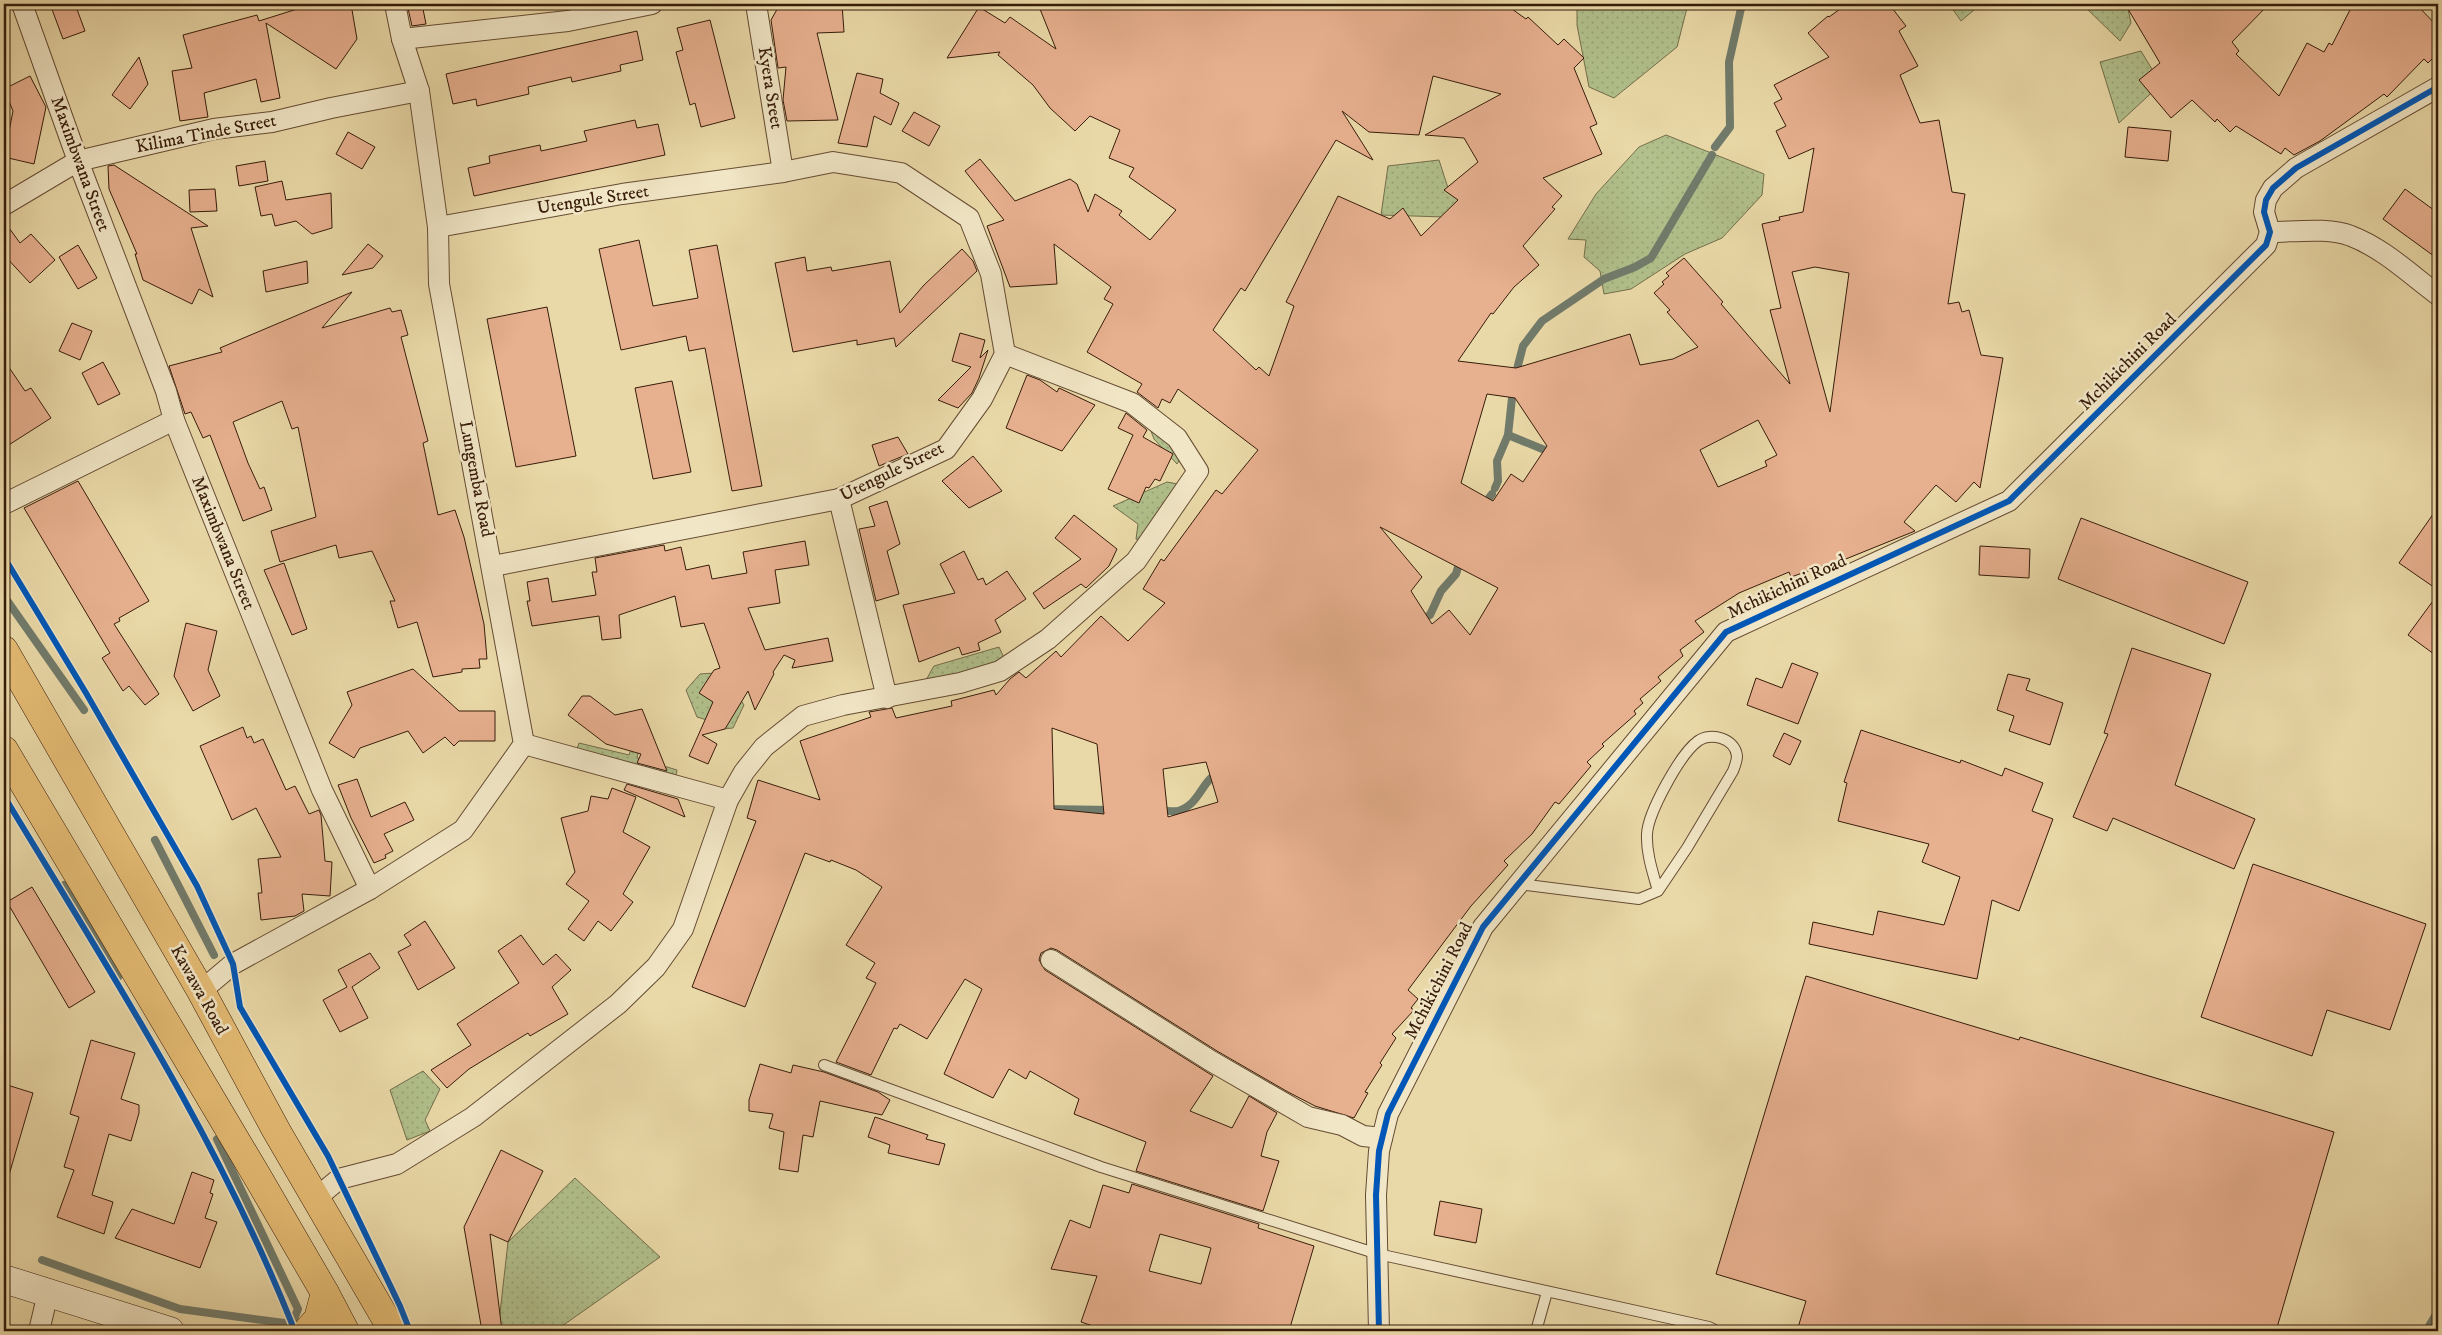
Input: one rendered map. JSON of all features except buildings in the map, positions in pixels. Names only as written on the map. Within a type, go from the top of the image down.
[{"type":"main road","name":"Kawawa Road","points":[[4,650],[201,991],[315,1199],[392,1331]]},
{"type":"main road","points":[[4,750],[325,1292],[345,1331]]},
{"type":"main road","points":[[4,1279],[159,1330]]},
{"type":"main road","points":[[306,1331],[318,1319],[325,1292]]},
{"type":"street","name":"Maximbwana Street","points":[[22,4],[78,161],[166,391],[174,420],[322,790],[370,889]]},
{"type":"street","name":"Lungemba Road","points":[[395,4],[402,39],[419,91],[438,226],[439,284],[493,566],[524,744]]},
{"type":"street","points":[[402,39],[568,21],[652,4]]},
{"type":"street","name":"Kyera Sreet","points":[[756,4],[783,172]]},
{"type":"street","points":[[2438,87],[2296,168],[2273,188],[2266,200],[2264,212],[2270,232],[2324,232],[2350,235],[2377,250],[2438,295]]},
{"type":"street","name":"Kilima Tinde Street","points":[[4,205],[78,161],[214,130],[272,122],[331,108],[419,91]]},
{"type":"street","name":"Utengule Street","points":[[438,226],[622,194],[783,172],[834,162],[901,173],[969,218],[991,274],[1005,354],[982,399],[946,449],[839,500],[493,566]]},
{"type":"street","name":"Mchikichini Road","points":[[1379,1331],[1376,1195],[1379,1151],[1388,1114],[1483,927],[1726,632],[2009,501],[2266,246],[2270,232]]},
{"type":"street","points":[[315,1199],[339,1179],[397,1164],[473,1117],[618,1004],[656,967],[683,930],[728,800],[744,772],[764,747],[803,716],[843,705],[960,683],[1000,670],[1048,639],[1136,560],[1198,471],[1177,438],[1132,403],[1005,354]]},
{"type":"street","points":[[4,504],[174,420]]},
{"type":"street","points":[[839,500],[888,698]]},
{"type":"street","points":[[201,991],[233,964],[370,889],[463,830],[524,744],[728,800]]},
{"type":"street","points":[[1050,960],[1211,1061],[1308,1117],[1342,1125],[1363,1136],[1382,1138]]},
{"type":"street","points":[[39,1331],[48,1293]]},
{"type":"lane","points":[[1519,884],[1639,899],[1658,891],[1687,848],[1733,771],[1737,757],[1734,746],[1722,738],[1709,736],[1698,740],[1686,752],[1650,820],[1647,835],[1658,891]]},
{"type":"lane","points":[[824,1065],[1101,1167],[1378,1254],[1716,1331]]},
{"type":"lane","points":[[1536,1331],[1547,1292]]},
{"type":"green space","points":[[1577,4],[1688,4],[1677,47],[1614,98],[1589,87],[1577,25]]},
{"type":"green space","points":[[1949,4],[1981,4],[1961,21]]},
{"type":"green space","points":[[2082,4],[2127,4],[2131,23],[2120,41]]},
{"type":"green space","points":[[2141,51],[2161,84],[2119,123],[2100,62]]},
{"type":"green space","points":[[1666,135],[1764,174],[1762,195],[1722,238],[1685,254],[1631,289],[1604,294],[1600,271],[1584,257],[1586,240],[1568,239],[1596,194],[1639,147]]},
{"type":"green space","points":[[1439,160],[1449,191],[1477,218],[1381,215],[1388,166]]},
{"type":"green space","points":[[1149,426],[1164,432],[1180,459],[1177,464],[1154,439]]},
{"type":"green space","points":[[1167,482],[1178,484],[1142,543],[1136,539],[1138,524],[1113,506]]},
{"type":"green space","points":[[999,647],[1005,660],[952,679],[926,680],[934,666]]},
{"type":"green space","points":[[700,674],[724,674],[744,705],[733,728],[713,730],[707,720],[697,717],[686,690]]},
{"type":"green space","points":[[640,725],[644,728],[637,758],[677,770],[676,775],[577,749],[579,743],[629,755]]},
{"type":"green space","points":[[423,1071],[440,1089],[425,1120],[430,1131],[407,1140],[390,1090]]},
{"type":"green space","points":[[575,1178],[660,1257],[555,1331],[498,1331],[508,1242]]},
{"type":"waterway","points":[[1715,147],[1730,127],[1729,62],[1742,4]]},
{"type":"waterway","points":[[1515,377],[1523,346],[1542,321],[1604,279],[1635,267],[1651,258],[1712,155]]},
{"type":"waterway","points":[[1495,488],[1498,481],[1497,461],[1508,435],[1513,389]]},
{"type":"waterway","points":[[1508,435],[1552,453]]},
{"type":"waterway","points":[[1483,506],[1492,494]]},
{"type":"waterway","points":[[1419,621],[1430,615],[1441,591],[1456,574],[1461,557]]},
{"type":"waterway","points":[[4,596],[84,710]]},
{"type":"waterway","points":[[1157,810],[1178,811],[1185,808],[1196,798],[1213,776],[1219,773]]},
{"type":"waterway","points":[[1045,809],[1113,810]]},
{"type":"waterway","points":[[155,840],[214,955]]},
{"type":"waterway","points":[[64,885],[118,977]]},
{"type":"waterway","points":[[42,1260],[180,1309],[292,1324],[298,1309],[217,1139]]},
{"type":"waterway","points":[[2426,1331],[2438,1311]]},
{"type":"cycle path","points":[[1379,1331],[1376,1195],[1379,1151],[1388,1114],[1483,927],[1726,632],[2009,501],[2266,245],[2270,232],[2264,212],[2266,200],[2273,188],[2296,168],[2438,87]]},
{"type":"cycle path","points":[[4,557],[86,693],[197,886],[233,964],[240,1007],[328,1156],[400,1306],[410,1331]]},
{"type":"cycle path","points":[[4,796],[121,989],[196,1120],[263,1255],[292,1324],[293,1331]]}]
